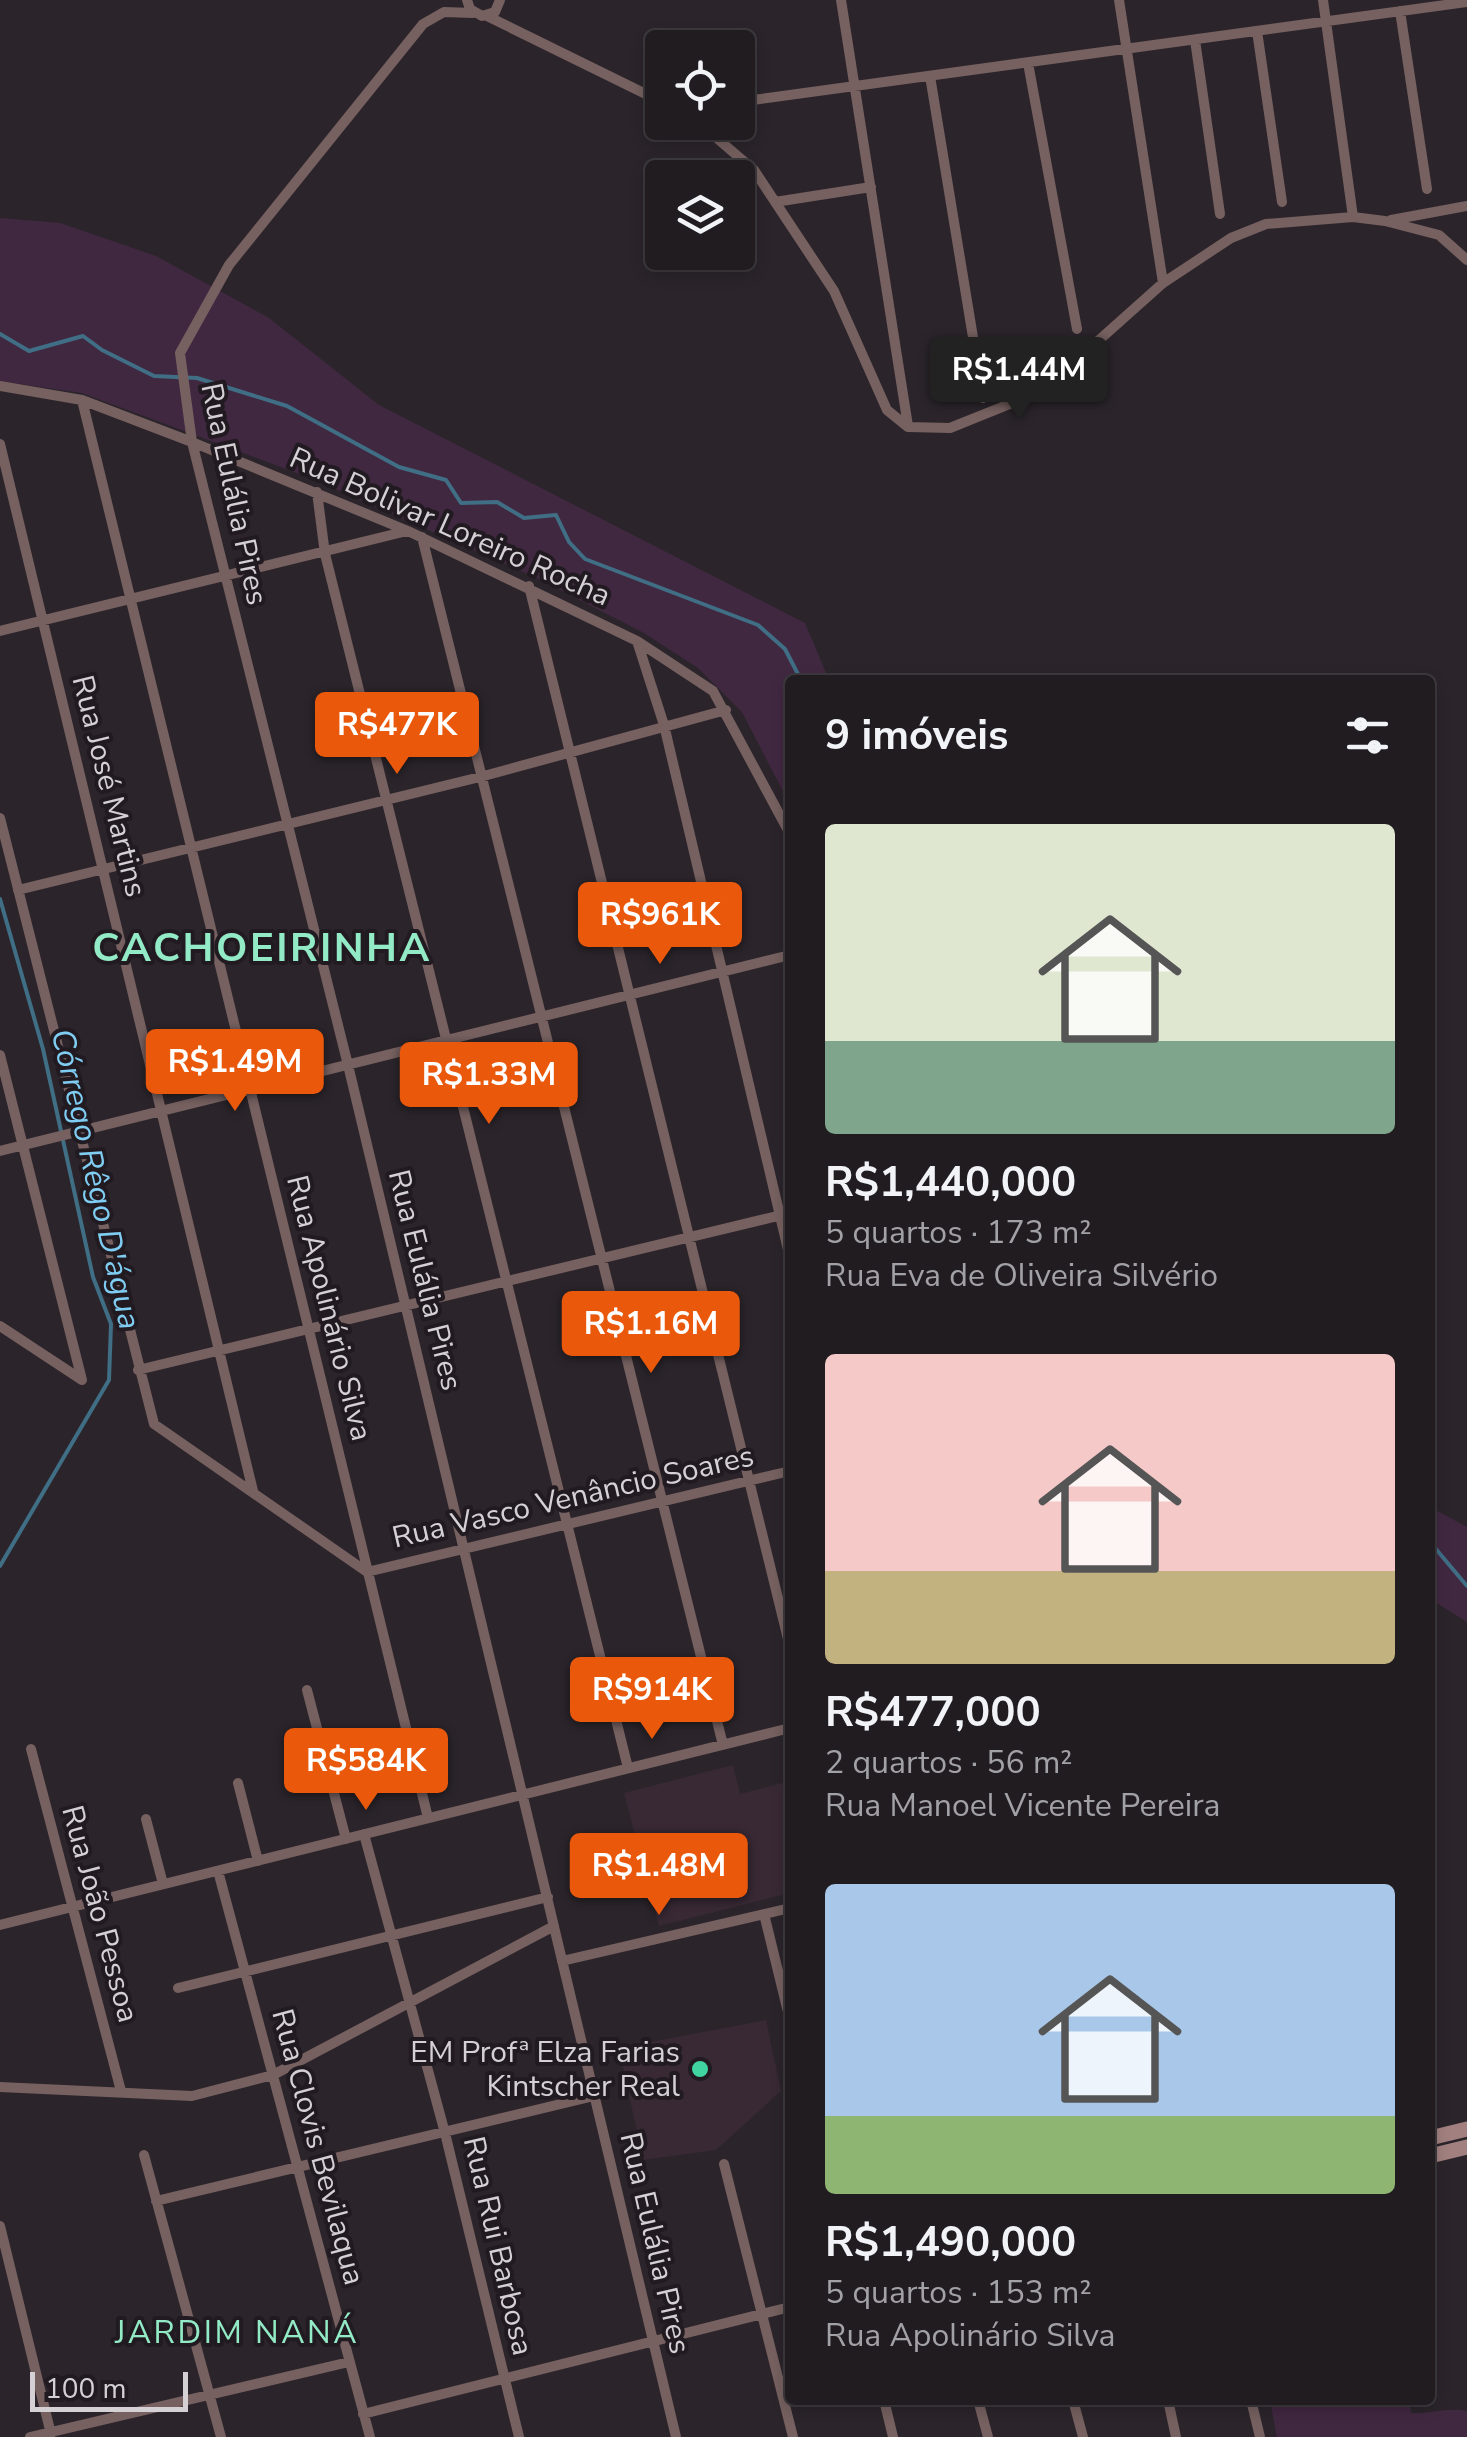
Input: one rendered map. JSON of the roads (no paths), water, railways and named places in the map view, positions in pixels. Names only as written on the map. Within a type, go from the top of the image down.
[{"type":"street","points":[[487,16],[495,12],[500,0]]},
{"type":"street","points":[[841,0],[908,427]]},
{"type":"street","points":[[1119,0],[1163,283]]},
{"type":"street","points":[[1323,0],[1352,217]]},
{"type":"street","points":[[755,99],[1467,2]]},
{"type":"street","name":"Rua Eulália Pires","points":[[645,94],[467,4],[444,12],[423,24],[230,266],[180,353],[192,442],[348,1065],[676,2437]]},
{"type":"street","points":[[1400,11],[1427,189]]},
{"type":"street","points":[[1257,31],[1282,202]]},
{"type":"street","points":[[1195,40],[1220,214]]},
{"type":"street","points":[[1028,62],[1077,329]]},
{"type":"street","points":[[930,76],[983,398]]},
{"type":"street","points":[[719,140],[754,170],[834,291],[888,410],[908,427],[950,428],[1042,391],[1163,283],[1230,238],[1266,224],[1352,217],[1385,222],[1439,235],[1467,260]]},
{"type":"street","points":[[774,202],[871,188]]},
{"type":"street","points":[[1385,222],[1467,206]]},
{"type":"street","name":"Rua Bolivar Loreiro Rocha","points":[[0,386],[82,400],[192,442],[422,537],[637,640],[713,691],[785,824]]},
{"type":"street","name":"Rua Apolinário Silva","points":[[82,400],[428,1818]]},
{"type":"street","name":"Rua José Martins","points":[[0,444],[253,1490]]},
{"type":"street","points":[[317,492],[324,554],[628,1768]]},
{"type":"street","points":[[0,630],[408,531]]},
{"type":"street","points":[[422,537],[723,1745]]},
{"type":"street","points":[[529,586],[785,1627]]},
{"type":"street","points":[[138,1370],[785,1214],[719,973],[664,725],[637,640]]},
{"type":"street","points":[[18,890],[480,777],[726,710]]},
{"type":"street","points":[[0,818],[75,1133],[154,1424],[368,1572]]},
{"type":"street","points":[[0,1152],[785,956]]},
{"type":"street","points":[[0,1055],[82,1380],[0,1326]]},
{"type":"street","name":"Rua Vasco Venâncio Soares","points":[[368,1572],[785,1473]]},
{"type":"street","points":[[307,1690],[346,1839]]},
{"type":"street","points":[[0,1925],[785,1729]]},
{"type":"street","name":"Rua João Pessoa","points":[[31,1749],[121,2091]]},
{"type":"street","points":[[238,1783],[258,1861]]},
{"type":"street","points":[[146,1819],[163,1884]]},
{"type":"street","name":"Rua Rui Barbosa","points":[[364,1834],[445,2132],[518,2437]]},
{"type":"street","name":"Rua Clovis Bevilaqua","points":[[218,1871],[370,2437]]},
{"type":"street","points":[[178,1988],[548,1897]]},
{"type":"street","points":[[562,1961],[785,1909]]},
{"type":"street","points":[[764,1914],[785,2000]]},
{"type":"street","points":[[0,2087],[192,2096],[273,2075],[554,1926]]},
{"type":"street","points":[[156,2201],[594,2096]]},
{"type":"street","points":[[1435,2137],[1467,2129]]},
{"type":"street","points":[[1435,2155],[1467,2147]]},
{"type":"street","points":[[144,2155],[221,2437]]},
{"type":"street","points":[[724,2164],[785,2404]]},
{"type":"street","points":[[0,2226],[51,2434]]},
{"type":"street","points":[[363,2414],[785,2307]]},
{"type":"street","points":[[30,2437],[349,2362]]},
{"type":"street","points":[[785,2405],[793,2437]]},
{"type":"street","points":[[885,2405],[893,2437]]},
{"type":"street","points":[[979,2405],[988,2437]]},
{"type":"street","points":[[1075,2405],[1082,2437]]},
{"type":"street","points":[[1169,2405],[1176,2437]]},
{"type":"street","points":[[1252,2405],[1259,2437]]},
{"type":"waterway","points":[[0,334],[29,351],[83,336],[154,376],[197,378],[287,406],[399,467],[446,480],[461,503],[497,502],[524,518],[556,515],[569,542],[585,559],[758,625],[785,649],[798,675]]},
{"type":"waterway","name":"Córrego Rêgo D'água","points":[[0,899],[43,1049],[93,1277],[111,1324],[109,1380],[0,1566]]},
{"type":"waterway","name":"Córrego Rêgo D'água","points":[[1435,1548],[1467,1586]]},
{"type":"place","name":"EM Profª Elza Farias Kintscher Real","points":[[700,2069]]},
{"type":"district","name":"CACHOEIRINHA","points":[[262,948]]},
{"type":"district","name":"JARDIM NANÁ","points":[[237,2332]]}]
